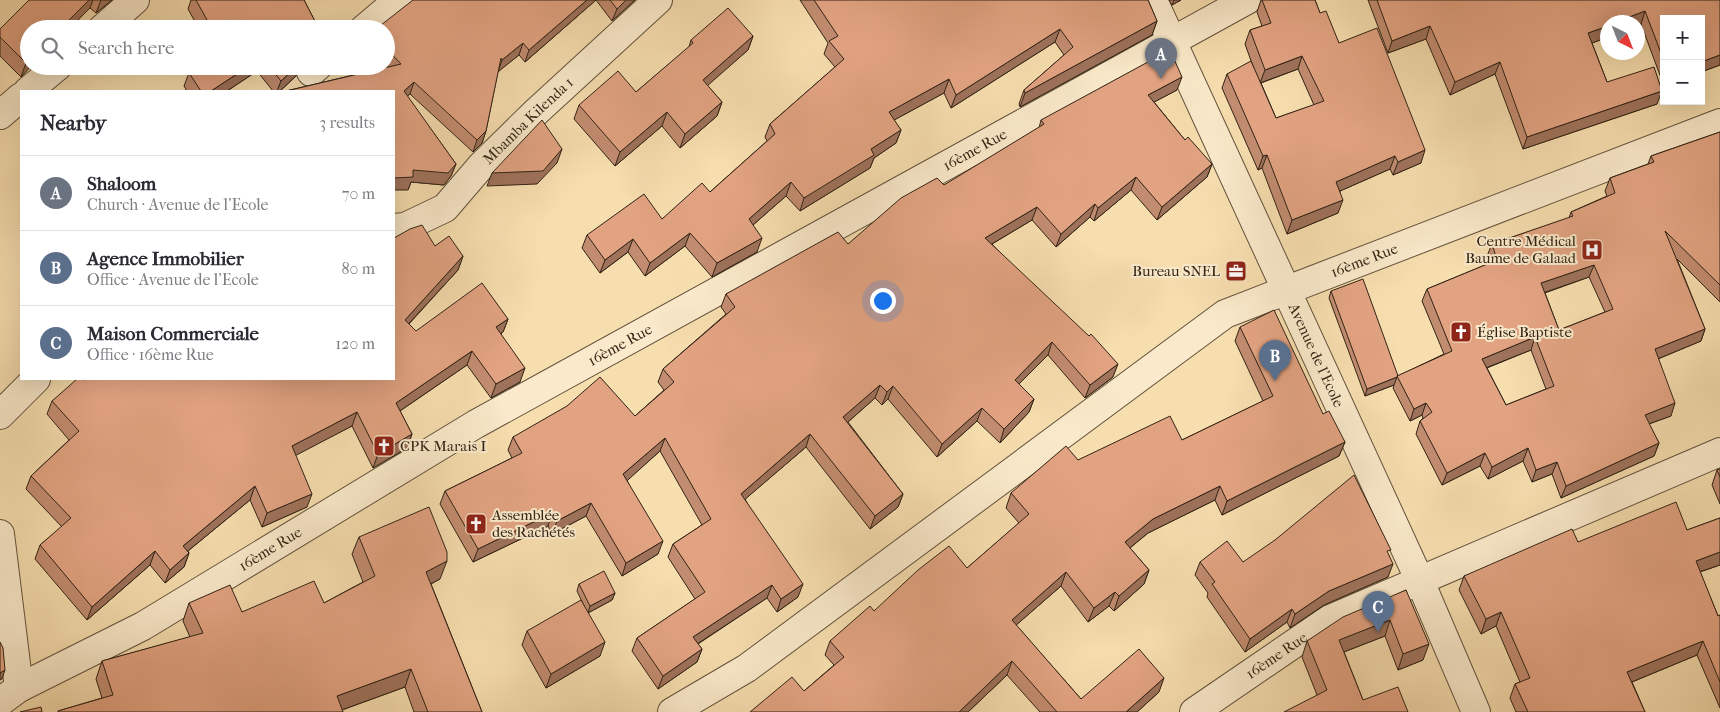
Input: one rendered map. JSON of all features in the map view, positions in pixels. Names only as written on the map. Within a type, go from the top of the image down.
[{"type":"street","points":[[112,20],[135,0]]},
{"type":"street","points":[[375,20],[398,0]]},
{"type":"street","name":"Mbamba Kilenda 1","points":[[395,228],[405,227],[445,208],[481,166],[536,112],[658,0]]},
{"type":"street","name":"Avenue de l'Ecole","points":[[1153,0],[1419,579],[1476,712]]},
{"type":"street","name":"16ème Rue","points":[[10,695],[143,626],[476,424],[1248,0]]},
{"type":"street","points":[[29,90],[47,75]]},
{"type":"street","points":[[0,115],[20,98]]},
{"type":"street","name":"16ème Rue","points":[[672,712],[747,668],[1225,314],[1720,122]]},
{"type":"street","points":[[0,415],[35,380]]},
{"type":"street","name":"16ème Rue","points":[[1194,712],[1330,619],[1419,579],[1720,452]]},
{"type":"street","points":[[0,534],[10,695]]},
{"type":"building","points":[[29,0],[89,0],[69,20],[20,20],[20,57],[0,37],[0,29]]},
{"type":"building","points":[[196,0],[304,0],[314,20],[207,20]]},
{"type":"building","points":[[413,0],[587,0],[529,50],[523,43],[502,60],[501,58],[486,131],[477,140],[414,82],[404,91],[456,164],[448,173],[413,170],[413,177],[395,178],[395,90],[290,90],[354,75],[395,75],[395,65],[401,64],[395,58],[395,20],[387,20]]},
{"type":"building","points":[[610,0],[626,0],[617,9]]},
{"type":"building","points":[[814,0],[1148,0],[1157,21],[1025,93],[1024,90],[1073,47],[1060,29],[956,95],[949,79],[889,112],[901,130],[871,149],[874,155],[804,198],[791,182],[749,219],[762,238],[717,263],[690,233],[650,263],[633,239],[605,260],[587,235],[644,194],[662,219],[702,183],[710,192],[775,134],[770,124],[844,59],[829,41],[838,36]]},
{"type":"building","points":[[1262,0],[1315,0],[1320,13],[1326,11],[1339,43],[1377,28],[1425,150],[1398,162],[1395,156],[1336,182],[1343,200],[1292,220],[1267,155],[1263,156],[1227,74],[1251,61],[1276,118],[1324,101],[1302,56],[1265,70],[1250,30],[1271,23]]},
{"type":"building","points":[[1377,0],[1720,0],[1720,55],[1705,61],[1705,15],[1660,15],[1660,50],[1645,11],[1634,15],[1600,15],[1600,29],[1588,33],[1607,82],[1654,67],[1660,85],[1660,92],[1527,137],[1500,62],[1455,82],[1430,26],[1392,41]]},
{"type":"building","points":[[728,8],[753,36],[703,80],[722,102],[685,134],[667,112],[620,152],[579,105],[618,71],[636,92],[693,43],[691,40]]},
{"type":"building","points":[[1170,50],[1182,77],[1148,95],[1185,140],[1188,137],[1212,164],[1162,207],[1136,177],[1098,208],[1095,204],[1061,234],[1037,207],[985,238],[1089,336],[1091,334],[1118,364],[1090,385],[1052,342],[1015,380],[1034,399],[1004,429],[982,408],[942,444],[893,386],[887,392],[880,385],[843,417],[903,494],[875,516],[810,434],[741,494],[803,584],[781,599],[772,585],[693,637],[702,649],[663,676],[637,638],[705,592],[673,544],[711,519],[665,438],[623,474],[663,541],[626,563],[591,503],[557,521],[552,513],[478,549],[445,491],[522,453],[513,437],[567,406],[600,377],[635,416],[674,382],[663,369],[735,307],[726,294],[838,232],[848,244],[901,198],[937,178],[944,185],[1044,124],[1041,120]]},
{"type":"building","points":[[190,75],[235,75],[213,90],[200,90]]},
{"type":"building","points":[[276,75],[287,75],[281,81]]},
{"type":"building","points":[[542,120],[562,149],[543,171],[492,173]]},
{"type":"building","points":[[1720,132],[1720,285],[1665,231],[1705,329],[1655,349],[1675,403],[1645,415],[1659,443],[1566,486],[1557,462],[1536,470],[1528,448],[1492,467],[1485,453],[1447,473],[1420,421],[1432,412],[1426,403],[1414,409],[1397,376],[1452,351],[1427,289],[1497,260],[1492,244],[1573,216],[1571,212],[1615,193],[1610,178],[1654,162],[1651,156]],"holes":[[[1594,265],[1613,309],[1559,330],[1541,283]],[[1535,337],[1554,386],[1506,405],[1482,359]]]},
{"type":"building","points":[[422,225],[435,246],[449,236],[463,256],[405,320],[416,331],[482,283],[508,319],[496,327],[525,368],[496,384],[472,351],[396,403],[412,434],[378,454],[357,412],[292,446],[312,494],[267,513],[255,486],[183,546],[189,553],[170,570],[155,551],[92,607],[40,545],[71,518],[31,476],[79,431],[52,401],[76,380],[395,380],[395,237]]},
{"type":"building","points":[[1363,279],[1398,376],[1367,389],[1331,291]]},
{"type":"building","points":[[1274,310],[1323,414],[1329,411],[1345,442],[1227,501],[1220,486],[1153,519],[1125,542],[1149,570],[1119,596],[1115,592],[1094,608],[1066,572],[1012,620],[1081,699],[1139,649],[1164,678],[1126,712],[1057,712],[1012,661],[959,712],[750,712],[792,677],[804,691],[844,657],[830,641],[870,606],[874,611],[918,570],[949,546],[967,568],[1029,514],[1011,493],[1066,446],[1078,460],[1170,416],[1182,440],[1273,396],[1240,327]]},
{"type":"building","points":[[1354,475],[1391,550],[1387,551],[1393,564],[1329,591],[1295,614],[1292,609],[1250,639],[1212,584],[1215,582],[1200,562],[1227,541],[1243,562],[1275,540]]},
{"type":"building","points":[[1676,502],[1687,530],[1720,518],[1720,552],[1696,561],[1718,616],[1720,615],[1720,682],[1703,641],[1627,672],[1645,712],[1528,712],[1515,684],[1530,678],[1501,612],[1486,619],[1464,576],[1572,529],[1578,542]]},
{"type":"building","points":[[429,507],[447,552],[447,561],[426,572],[482,712],[428,712],[411,669],[337,696],[343,712],[58,711],[113,695],[102,661],[203,633],[189,603],[230,585],[242,612],[314,581],[324,603],[375,576],[359,537]]},
{"type":"building","points":[[604,571],[615,593],[590,606],[579,584]]},
{"type":"building","points":[[1406,590],[1429,644],[1403,654],[1390,620],[1339,640],[1363,700],[1398,687],[1408,712],[1284,712],[1327,690],[1307,641],[1343,617]]},
{"type":"building","points":[[581,600],[605,642],[551,674],[527,631]]},
{"type":"building","points":[[0,642],[3,648],[5,670],[0,673]]},
{"type":"building","points":[[41,707],[42,712],[20,712]]},
{"type":"place","name":"Shaloom","points":[[1161,79]]},
{"type":"place","name":"Centre Médical Baume de Galaad","points":[[1592,250]]},
{"type":"place","name":"Bureau SNEL","points":[[1236,271]]},
{"type":"place","name":"Église Baptiste","points":[[1461,332]]},
{"type":"place","name":"Agence Immobilier","points":[[1275,381]]},
{"type":"place","name":"CPK Marais I","points":[[384,446]]},
{"type":"place","name":"Assemblée des Rachétés","points":[[476,524]]},
{"type":"place","name":"Maison Commerciale","points":[[1378,632]]}]
